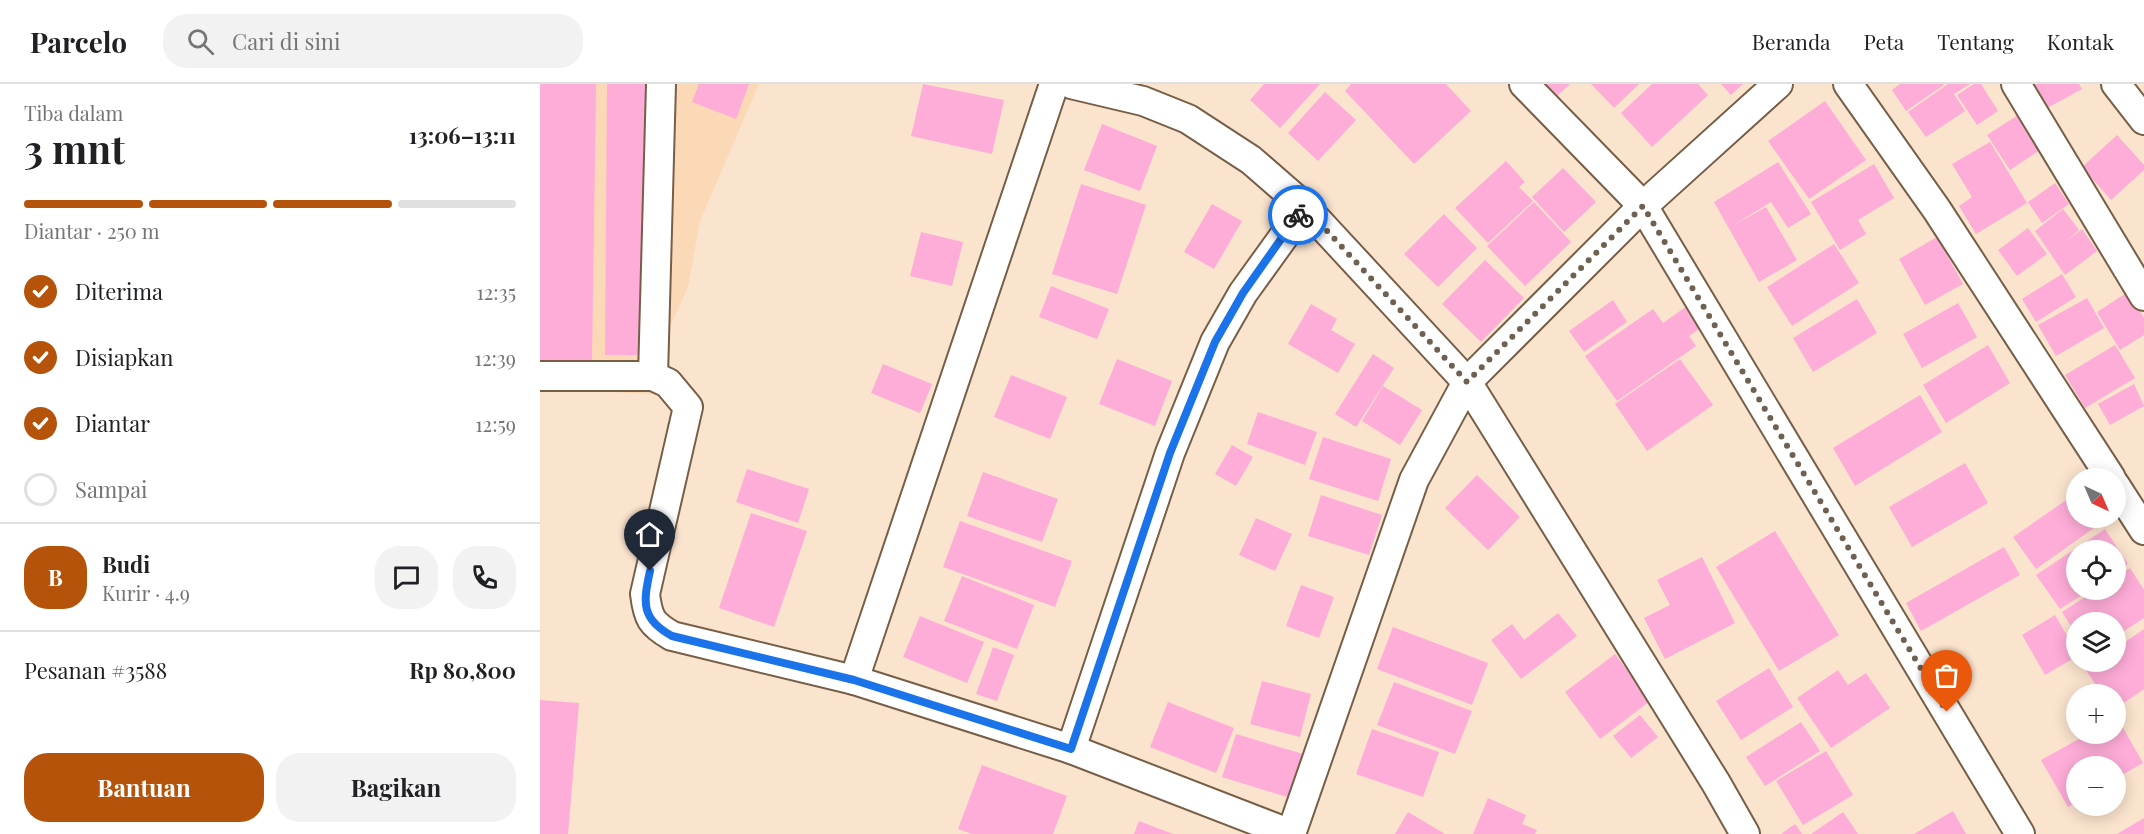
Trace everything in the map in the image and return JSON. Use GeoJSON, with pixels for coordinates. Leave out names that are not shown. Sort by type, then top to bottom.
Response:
{"type":"FeatureCollection","features":[{"type":"Feature","properties":{"kind":"street"},"geometry":{"type":"LineString","coordinates":[[653,376],[661,84]]}},
{"type":"Feature","properties":{"kind":"street"},"geometry":{"type":"LineString","coordinates":[[854,680],[1054,84]]}},
{"type":"Feature","properties":{"kind":"street"},"geometry":{"type":"LineString","coordinates":[[1071,84],[1143,101],[1188,119],[1251,160],[1305,207],[1467,382],[1716,783],[1744,834]]}},
{"type":"Feature","properties":{"kind":"street"},"geometry":{"type":"LineString","coordinates":[[1524,84],[1643,206],[2020,834]]}},
{"type":"Feature","properties":{"kind":"street"},"geometry":{"type":"LineString","coordinates":[[540,376],[653,376],[668,383],[688,407],[645,594],[647,611],[655,627],[672,636],[854,680],[1071,749],[1291,834],[1414,480],[1467,382],[1643,206],[1778,84]]}},
{"type":"Feature","properties":{"kind":"street"},"geometry":{"type":"LineString","coordinates":[[1848,84],[1937,210],[2105,468]]}},
{"type":"Feature","properties":{"kind":"street"},"geometry":{"type":"LineString","coordinates":[[2016,84],[2069,168],[2144,296]]}},
{"type":"Feature","properties":{"kind":"street"},"geometry":{"type":"LineString","coordinates":[[2116,84],[2144,120]]}},
{"type":"Feature","properties":{"kind":"street"},"geometry":{"type":"LineString","coordinates":[[1071,749],[1170,453],[1215,342],[1243,293],[1305,207]]}},
{"type":"Feature","properties":{"kind":"street"},"geometry":{"type":"LineString","coordinates":[[2126,502],[2144,530]]}},
{"type":"Feature","properties":{"kind":"shaded area"},"geometry":{"type":"Polygon","coordinates":[[[540,84],[759,84],[700,221],[688,287],[669,329],[664,395],[540,388],[540,84]]]}},
{"type":"Feature","properties":{"kind":"building"},"geometry":{"type":"Polygon","coordinates":[[[540,84],[596,84],[592,360],[540,360],[540,84]]]}},
{"type":"Feature","properties":{"kind":"building"},"geometry":{"type":"Polygon","coordinates":[[[607,84],[652,84],[649,355],[605,355],[607,84]]]}},
{"type":"Feature","properties":{"kind":"building"},"geometry":{"type":"Polygon","coordinates":[[[699,84],[749,84],[736,119],[692,102],[699,84]]]}},
{"type":"Feature","properties":{"kind":"building"},"geometry":{"type":"Polygon","coordinates":[[[923,84],[1004,100],[992,154],[911,136],[923,84]]]}},
{"type":"Feature","properties":{"kind":"building"},"geometry":{"type":"Polygon","coordinates":[[[1264,84],[1320,84],[1280,128],[1250,100],[1264,84]]]}},
{"type":"Feature","properties":{"kind":"building"},"geometry":{"type":"Polygon","coordinates":[[[1351,84],[1446,84],[1471,111],[1414,164],[1345,91],[1351,84]]]}},
{"type":"Feature","properties":{"kind":"building"},"geometry":{"type":"Polygon","coordinates":[[[1544,84],[1570,84],[1556,97],[1544,84]]]}},
{"type":"Feature","properties":{"kind":"building"},"geometry":{"type":"Polygon","coordinates":[[[1591,84],[1639,84],[1614,108],[1591,84]]]}},
{"type":"Feature","properties":{"kind":"building"},"geometry":{"type":"Polygon","coordinates":[[[1652,84],[1698,84],[1708,95],[1652,147],[1621,113],[1652,84]]]}},
{"type":"Feature","properties":{"kind":"building"},"geometry":{"type":"Polygon","coordinates":[[[1721,84],[1743,84],[1731,95],[1721,84]]]}},
{"type":"Feature","properties":{"kind":"building"},"geometry":{"type":"Polygon","coordinates":[[[1900,84],[1944,85],[1906,111],[1892,90],[1900,84]]]}},
{"type":"Feature","properties":{"kind":"building"},"geometry":{"type":"Polygon","coordinates":[[[1948,84],[1970,84],[1954,94],[1965,111],[1926,137],[1908,112],[1948,84]]]}},
{"type":"Feature","properties":{"kind":"building"},"geometry":{"type":"Polygon","coordinates":[[[1974,84],[1981,84],[1998,111],[1977,125],[1957,95],[1974,84]]]}},
{"type":"Feature","properties":{"kind":"building"},"geometry":{"type":"Polygon","coordinates":[[[2023,84],[2079,84],[2082,89],[2038,113],[2023,84]]]}},
{"type":"Feature","properties":{"kind":"building"},"geometry":{"type":"Polygon","coordinates":[[[1325,92],[1356,120],[1318,161],[1288,133],[1325,92]]]}},
{"type":"Feature","properties":{"kind":"building"},"geometry":{"type":"Polygon","coordinates":[[[1825,101],[1866,160],[1809,199],[1768,141],[1825,101]]]}},
{"type":"Feature","properties":{"kind":"building"},"geometry":{"type":"Polygon","coordinates":[[[2018,115],[2040,150],[2010,170],[1987,135],[2018,115]]]}},
{"type":"Feature","properties":{"kind":"building"},"geometry":{"type":"Polygon","coordinates":[[[1102,124],[1157,146],[1140,191],[1084,170],[1102,124]]]}},
{"type":"Feature","properties":{"kind":"building"},"geometry":{"type":"Polygon","coordinates":[[[2117,135],[2144,165],[2144,170],[2111,200],[2082,167],[2117,135]]]}},
{"type":"Feature","properties":{"kind":"building"},"geometry":{"type":"Polygon","coordinates":[[[1990,142],[2027,203],[1976,234],[1959,206],[1972,197],[1952,164],[1990,142]]]}},
{"type":"Feature","properties":{"kind":"building"},"geometry":{"type":"Polygon","coordinates":[[[1506,161],[1525,182],[1519,187],[1533,201],[1488,243],[1455,208],[1506,161]]]}},
{"type":"Feature","properties":{"kind":"building"},"geometry":{"type":"Polygon","coordinates":[[[1778,162],[1811,214],[1788,228],[1771,202],[1734,225],[1766,207],[1797,260],[1759,282],[1714,202],[1778,162]]]}},
{"type":"Feature","properties":{"kind":"building"},"geometry":{"type":"Polygon","coordinates":[[[1874,164],[1894,198],[1858,220],[1866,234],[1840,250],[1811,202],[1874,164]]]}},
{"type":"Feature","properties":{"kind":"building"},"geometry":{"type":"Polygon","coordinates":[[[1563,168],[1596,202],[1564,232],[1532,197],[1563,168]]]}},
{"type":"Feature","properties":{"kind":"building"},"geometry":{"type":"Polygon","coordinates":[[[2055,183],[2069,204],[2042,223],[2028,202],[2055,183]]]}},
{"type":"Feature","properties":{"kind":"building"},"geometry":{"type":"Polygon","coordinates":[[[1081,184],[1146,205],[1117,294],[1052,274],[1081,184]]]}},
{"type":"Feature","properties":{"kind":"building"},"geometry":{"type":"Polygon","coordinates":[[[1534,202],[1571,242],[1525,286],[1487,246],[1534,202]]]}},
{"type":"Feature","properties":{"kind":"building"},"geometry":{"type":"Polygon","coordinates":[[[1212,204],[1242,221],[1214,269],[1184,252],[1212,204]]]}},
{"type":"Feature","properties":{"kind":"building"},"geometry":{"type":"Polygon","coordinates":[[[2063,209],[2079,230],[2064,243],[2082,229],[2097,251],[2065,275],[2035,231],[2063,209]]]}},
{"type":"Feature","properties":{"kind":"building"},"geometry":{"type":"Polygon","coordinates":[[[1444,214],[1477,248],[1438,287],[1404,254],[1444,214]]]}},
{"type":"Feature","properties":{"kind":"building"},"geometry":{"type":"Polygon","coordinates":[[[2028,228],[2047,254],[2017,276],[1998,250],[2028,228]]]}},
{"type":"Feature","properties":{"kind":"building"},"geometry":{"type":"Polygon","coordinates":[[[921,232],[963,242],[952,286],[910,276],[921,232]]]}},
{"type":"Feature","properties":{"kind":"building"},"geometry":{"type":"Polygon","coordinates":[[[1937,237],[1963,284],[1925,305],[1899,259],[1937,237]]]}},
{"type":"Feature","properties":{"kind":"building"},"geometry":{"type":"Polygon","coordinates":[[[1834,244],[1859,283],[1792,326],[1767,287],[1834,244]]]}},
{"type":"Feature","properties":{"kind":"building"},"geometry":{"type":"Polygon","coordinates":[[[1485,260],[1524,298],[1481,342],[1442,304],[1485,260]]]}},
{"type":"Feature","properties":{"kind":"building"},"geometry":{"type":"Polygon","coordinates":[[[2062,274],[2076,297],[2036,322],[2022,299],[2062,274]]]}},
{"type":"Feature","properties":{"kind":"building"},"geometry":{"type":"Polygon","coordinates":[[[1051,286],[1109,309],[1097,339],[1039,317],[1051,286]]]}},
{"type":"Feature","properties":{"kind":"building"},"geometry":{"type":"Polygon","coordinates":[[[2128,292],[2144,318],[2144,335],[2120,350],[2097,312],[2128,292]]]}},
{"type":"Feature","properties":{"kind":"building"},"geometry":{"type":"Polygon","coordinates":[[[2087,298],[2104,328],[2056,356],[2038,325],[2087,298]]]}},
{"type":"Feature","properties":{"kind":"building"},"geometry":{"type":"Polygon","coordinates":[[[1857,299],[1877,333],[1813,372],[1793,338],[1857,299]]]}},
{"type":"Feature","properties":{"kind":"building"},"geometry":{"type":"Polygon","coordinates":[[[1613,300],[1627,322],[1584,352],[1569,331],[1613,300]]]}},
{"type":"Feature","properties":{"kind":"building"},"geometry":{"type":"Polygon","coordinates":[[[1958,303],[1977,337],[1922,368],[1903,334],[1958,303]]]}},
{"type":"Feature","properties":{"kind":"building"},"geometry":{"type":"Polygon","coordinates":[[[1311,304],[1337,319],[1331,330],[1355,344],[1338,373],[1288,344],[1311,304]]]}},
{"type":"Feature","properties":{"kind":"building"},"geometry":{"type":"Polygon","coordinates":[[[1687,306],[1702,327],[1689,336],[1696,346],[1617,401],[1585,356],[1653,309],[1663,323],[1687,306]]]}},
{"type":"Feature","properties":{"kind":"building"},"geometry":{"type":"Polygon","coordinates":[[[1988,345],[2010,383],[1946,423],[1923,385],[1988,345]]]}},
{"type":"Feature","properties":{"kind":"building"},"geometry":{"type":"Polygon","coordinates":[[[2115,345],[2135,378],[2085,408],[2065,375],[2115,345]]]}},
{"type":"Feature","properties":{"kind":"building"},"geometry":{"type":"Polygon","coordinates":[[[1373,354],[1394,368],[1356,427],[1335,414],[1373,354]]]}},
{"type":"Feature","properties":{"kind":"building"},"geometry":{"type":"Polygon","coordinates":[[[1117,359],[1172,381],[1155,426],[1099,404],[1117,359]]]}},
{"type":"Feature","properties":{"kind":"building"},"geometry":{"type":"Polygon","coordinates":[[[1680,359],[1713,405],[1647,451],[1615,404],[1680,359]]]}},
{"type":"Feature","properties":{"kind":"building"},"geometry":{"type":"Polygon","coordinates":[[[883,364],[932,384],[920,413],[871,393],[883,364]]]}},
{"type":"Feature","properties":{"kind":"building"},"geometry":{"type":"Polygon","coordinates":[[[1011,375],[1067,397],[1050,439],[994,417],[1011,375]]]}},
{"type":"Feature","properties":{"kind":"building"},"geometry":{"type":"Polygon","coordinates":[[[2134,384],[2144,406],[2110,425],[2098,404],[2134,384]]]}},
{"type":"Feature","properties":{"kind":"building"},"geometry":{"type":"Polygon","coordinates":[[[1383,386],[1422,410],[1400,445],[1362,421],[1383,386]]]}},
{"type":"Feature","properties":{"kind":"building"},"geometry":{"type":"Polygon","coordinates":[[[1920,395],[1942,432],[1855,486],[1833,448],[1920,395]]]}},
{"type":"Feature","properties":{"kind":"building"},"geometry":{"type":"Polygon","coordinates":[[[1258,412],[1317,432],[1305,465],[1247,444],[1258,412]]]}},
{"type":"Feature","properties":{"kind":"building"},"geometry":{"type":"Polygon","coordinates":[[[1323,437],[1391,459],[1378,501],[1309,479],[1323,437]]]}},
{"type":"Feature","properties":{"kind":"building"},"geometry":{"type":"Polygon","coordinates":[[[1232,445],[1253,457],[1236,486],[1215,474],[1232,445]]]}},
{"type":"Feature","properties":{"kind":"building"},"geometry":{"type":"Polygon","coordinates":[[[1965,463],[1988,503],[1912,547],[1889,507],[1965,463]]]}},
{"type":"Feature","properties":{"kind":"building"},"geometry":{"type":"Polygon","coordinates":[[[747,469],[809,489],[798,523],[736,502],[747,469]]]}},
{"type":"Feature","properties":{"kind":"building"},"geometry":{"type":"Polygon","coordinates":[[[983,472],[1058,499],[1042,542],[967,516],[983,472]]]}},
{"type":"Feature","properties":{"kind":"building"},"geometry":{"type":"Polygon","coordinates":[[[1477,475],[1520,517],[1488,550],[1445,508],[1477,475]]]}},
{"type":"Feature","properties":{"kind":"building"},"geometry":{"type":"Polygon","coordinates":[[[1321,495],[1382,515],[1369,555],[1308,536],[1321,495]]]}},
{"type":"Feature","properties":{"kind":"building"},"geometry":{"type":"Polygon","coordinates":[[[2066,500],[2066,528],[2094,528],[2077,540],[2066,540],[2066,548],[2036,569],[2013,537],[2066,500]]]}},
{"type":"Feature","properties":{"kind":"building"},"geometry":{"type":"Polygon","coordinates":[[[751,513],[807,531],[774,627],[719,608],[751,513]]]}},
{"type":"Feature","properties":{"kind":"building"},"geometry":{"type":"Polygon","coordinates":[[[1256,518],[1292,534],[1275,571],[1239,555],[1256,518]]]}},
{"type":"Feature","properties":{"kind":"building"},"geometry":{"type":"Polygon","coordinates":[[[960,521],[1072,561],[1055,607],[943,567],[960,521]]]}},
{"type":"Feature","properties":{"kind":"building"},"geometry":{"type":"Polygon","coordinates":[[[2105,529],[2112,540],[2088,540],[2105,529]]]}},
{"type":"Feature","properties":{"kind":"building"},"geometry":{"type":"Polygon","coordinates":[[[1775,531],[1839,635],[1779,671],[1716,567],[1775,531]]]}},
{"type":"Feature","properties":{"kind":"building"},"geometry":{"type":"Polygon","coordinates":[[[2004,547],[2020,575],[1921,631],[1906,603],[2004,547]]]}},
{"type":"Feature","properties":{"kind":"building"},"geometry":{"type":"Polygon","coordinates":[[[2066,555],[2066,600],[2074,600],[2060,609],[2036,575],[2066,555]]]}},
{"type":"Feature","properties":{"kind":"building"},"geometry":{"type":"Polygon","coordinates":[[[1702,557],[1735,623],[1665,659],[1644,618],[1670,605],[1657,580],[1702,557]]]}},
{"type":"Feature","properties":{"kind":"building"},"geometry":{"type":"Polygon","coordinates":[[[2130,568],[2144,590],[2144,618],[2126,630],[2126,612],[2066,612],[2066,618],[2062,612],[2081,600],[2126,600],[2126,570],[2130,568]]]}},
{"type":"Feature","properties":{"kind":"building"},"geometry":{"type":"Polygon","coordinates":[[[962,576],[1034,605],[1017,649],[944,621],[962,576]]]}},
{"type":"Feature","properties":{"kind":"building"},"geometry":{"type":"Polygon","coordinates":[[[1301,585],[1334,597],[1319,638],[1286,626],[1301,585]]]}},
{"type":"Feature","properties":{"kind":"building"},"geometry":{"type":"Polygon","coordinates":[[[1558,613],[1577,636],[1521,679],[1491,640],[1512,624],[1524,640],[1558,613]]]}},
{"type":"Feature","properties":{"kind":"building"},"geometry":{"type":"Polygon","coordinates":[[[2055,615],[2066,634],[2066,663],[2045,675],[2022,635],[2055,615]]]}},
{"type":"Feature","properties":{"kind":"building"},"geometry":{"type":"Polygon","coordinates":[[[920,616],[984,642],[967,683],[903,657],[920,616]]]}},
{"type":"Feature","properties":{"kind":"building"},"geometry":{"type":"Polygon","coordinates":[[[1393,627],[1488,663],[1472,705],[1377,669],[1393,627]]]}},
{"type":"Feature","properties":{"kind":"building"},"geometry":{"type":"Polygon","coordinates":[[[2144,629],[2144,689],[2126,701],[2126,684],[2095,684],[2087,672],[2126,672],[2126,641],[2144,629]]]}},
{"type":"Feature","properties":{"kind":"building"},"geometry":{"type":"Polygon","coordinates":[[[993,647],[1014,655],[997,701],[976,694],[993,647]]]}},
{"type":"Feature","properties":{"kind":"building"},"geometry":{"type":"Polygon","coordinates":[[[1615,654],[1650,701],[1600,739],[1565,692],[1615,654]]]}},
{"type":"Feature","properties":{"kind":"building"},"geometry":{"type":"Polygon","coordinates":[[[1769,668],[1793,707],[1741,740],[1716,701],[1769,668]]]}},
{"type":"Feature","properties":{"kind":"building"},"geometry":{"type":"Polygon","coordinates":[[[1838,670],[1848,685],[1866,673],[1890,708],[1831,748],[1797,698],[1838,670]]]}},
{"type":"Feature","properties":{"kind":"building"},"geometry":{"type":"Polygon","coordinates":[[[1262,681],[1311,694],[1300,737],[1250,724],[1262,681]]]}},
{"type":"Feature","properties":{"kind":"building"},"geometry":{"type":"Polygon","coordinates":[[[1394,682],[1472,711],[1455,754],[1377,725],[1394,682]]]}},
{"type":"Feature","properties":{"kind":"building"},"geometry":{"type":"Polygon","coordinates":[[[540,700],[579,703],[568,834],[540,834],[540,700]]]}},
{"type":"Feature","properties":{"kind":"building"},"geometry":{"type":"Polygon","coordinates":[[[1168,702],[1234,728],[1216,773],[1150,747],[1168,702]]]}},
{"type":"Feature","properties":{"kind":"building"},"geometry":{"type":"Polygon","coordinates":[[[1640,715],[1658,737],[1631,758],[1613,736],[1640,715]]]}},
{"type":"Feature","properties":{"kind":"building"},"geometry":{"type":"Polygon","coordinates":[[[1801,722],[1820,751],[1765,786],[1746,757],[1801,722]]]}},
{"type":"Feature","properties":{"kind":"building"},"geometry":{"type":"Polygon","coordinates":[[[1372,729],[1439,752],[1423,797],[1356,774],[1372,729]]]}},
{"type":"Feature","properties":{"kind":"building"},"geometry":{"type":"Polygon","coordinates":[[[2126,733],[2143,763],[2126,773],[2126,756],[2066,756],[2066,804],[2041,760],[2070,744],[2126,744],[2126,733]]]}},
{"type":"Feature","properties":{"kind":"building"},"geometry":{"type":"Polygon","coordinates":[[[1236,734],[1303,754],[1290,798],[1222,777],[1236,734]]]}},
{"type":"Feature","properties":{"kind":"building"},"geometry":{"type":"Polygon","coordinates":[[[1826,751],[1853,795],[1803,825],[1776,781],[1826,751]]]}},
{"type":"Feature","properties":{"kind":"building"},"geometry":{"type":"Polygon","coordinates":[[[982,765],[1067,796],[1053,834],[972,834],[958,829],[982,765]]]}},
{"type":"Feature","properties":{"kind":"building"},"geometry":{"type":"Polygon","coordinates":[[[1488,798],[1526,815],[1522,824],[1537,830],[1535,834],[1473,834],[1488,798]]]}},
{"type":"Feature","properties":{"kind":"building"},"geometry":{"type":"Polygon","coordinates":[[[1953,811],[1966,834],[1914,834],[1953,811]]]}},
{"type":"Feature","properties":{"kind":"building"},"geometry":{"type":"Polygon","coordinates":[[[1408,812],[1445,834],[1395,834],[1408,812]]]}},
{"type":"Feature","properties":{"kind":"building"},"geometry":{"type":"Polygon","coordinates":[[[1843,812],[1858,834],[1811,834],[1843,812]]]}},
{"type":"Feature","properties":{"kind":"building"},"geometry":{"type":"Polygon","coordinates":[[[2144,818],[2144,834],[2117,834],[2144,818]]]}},
{"type":"Feature","properties":{"kind":"building"},"geometry":{"type":"Polygon","coordinates":[[[1139,821],[1173,834],[1134,834],[1139,821]]]}},
{"type":"Feature","properties":{"kind":"building"},"geometry":{"type":"Polygon","coordinates":[[[1795,824],[1802,834],[1781,834],[1795,824]]]}},
{"type":"Feature","properties":{"kind":"way so far"},"geometry":{"type":"LineString","coordinates":[[1298,215],[1305,207],[1467,382],[1643,206],[1947,712]]}},
{"type":"Feature","properties":{"kind":"route"},"geometry":{"type":"LineString","coordinates":[[650,571],[645,594],[647,611],[655,627],[672,636],[854,680],[1071,749],[1170,453],[1215,342],[1243,293],[1298,215]]}}]}
